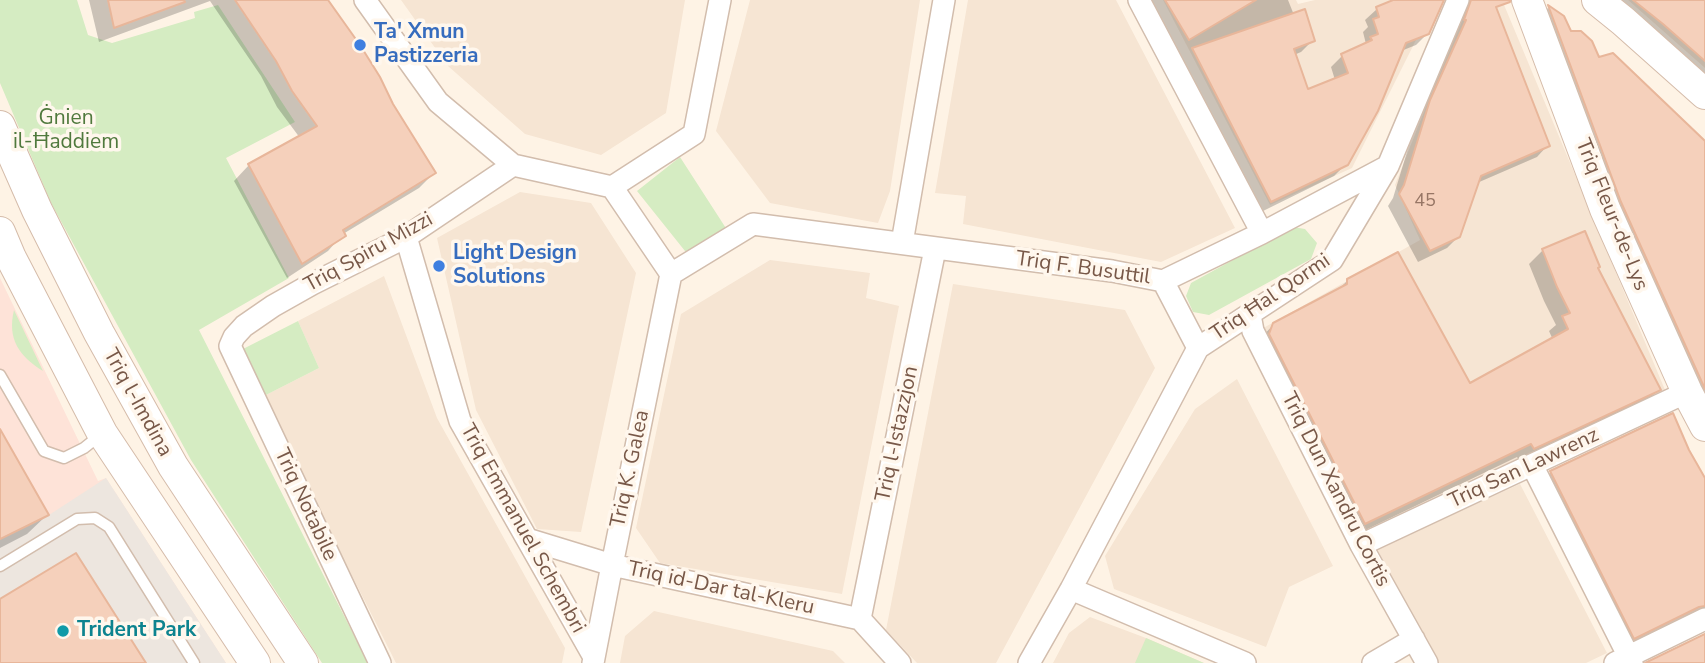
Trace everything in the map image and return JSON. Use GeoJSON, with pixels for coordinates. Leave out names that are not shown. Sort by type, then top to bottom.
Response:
{"type":"FeatureCollection","features":[{"type":"Feature","properties":{"kind":"main road","name":"Triq Fleur-de-Lys"},"geometry":{"type":"LineString","coordinates":[[1527,0],[1605,209],[1687,392],[1705,426]]}},
{"type":"Feature","properties":{"kind":"main road"},"geometry":{"type":"LineString","coordinates":[[1597,0],[1705,94]]}},
{"type":"Feature","properties":{"kind":"main road","name":"Triq l-Imdina"},"geometry":{"type":"LineString","coordinates":[[0,126],[37,210],[99,333],[173,466],[303,663]]}},
{"type":"Feature","properties":{"kind":"main road","name":"Triq l-Imdina"},"geometry":{"type":"LineString","coordinates":[[4,248],[102,433],[255,663]]}},
{"type":"Feature","properties":{"kind":"street"},"geometry":{"type":"LineString","coordinates":[[365,0],[438,103],[513,165],[612,187],[671,274]]}},
{"type":"Feature","properties":{"kind":"street"},"geometry":{"type":"LineString","coordinates":[[612,187],[694,134],[720,0]]}},
{"type":"Feature","properties":{"kind":"street"},"geometry":{"type":"LineString","coordinates":[[902,243],[944,0]]}},
{"type":"Feature","properties":{"kind":"street"},"geometry":{"type":"LineString","coordinates":[[1139,0],[1262,233]]}},
{"type":"Feature","properties":{"kind":"street","name":"Triq Ħal Qormi"},"geometry":{"type":"LineString","coordinates":[[1029,663],[1198,348],[1332,260],[1388,166],[1458,0]]}},
{"type":"Feature","properties":{"kind":"street","name":"Triq Spiru Mizzi"},"geometry":{"type":"LineString","coordinates":[[230,346],[244,326],[273,306],[406,237],[513,165]]}},
{"type":"Feature","properties":{"kind":"street","name":"Triq F. Busuttil"},"geometry":{"type":"LineString","coordinates":[[671,274],[753,224],[1112,271],[1163,281],[1262,233],[1388,166]]}},
{"type":"Feature","properties":{"kind":"street","name":"Triq Emmanuel Schembri"},"geometry":{"type":"LineString","coordinates":[[406,237],[460,421],[594,660]]}},
{"type":"Feature","properties":{"kind":"street","name":"Triq l-Istazzjon"},"geometry":{"type":"LineString","coordinates":[[860,619],[935,248]]}},
{"type":"Feature","properties":{"kind":"street","name":"Triq K. Galea"},"geometry":{"type":"LineString","coordinates":[[594,660],[671,274]]}},
{"type":"Feature","properties":{"kind":"street"},"geometry":{"type":"LineString","coordinates":[[1163,281],[1198,348]]}},
{"type":"Feature","properties":{"kind":"street","name":"Triq Dun Xandru Cortis"},"geometry":{"type":"LineString","coordinates":[[1250,315],[1253,331],[1361,545],[1427,663]]}},
{"type":"Feature","properties":{"kind":"street","name":"Triq Notabile"},"geometry":{"type":"LineString","coordinates":[[230,346],[380,663]]}},
{"type":"Feature","properties":{"kind":"street","name":"Triq San Lawrenz"},"geometry":{"type":"LineString","coordinates":[[1361,545],[1687,392]]}},
{"type":"Feature","properties":{"kind":"street"},"geometry":{"type":"LineString","coordinates":[[1532,465],[1625,661],[1705,619]]}},
{"type":"Feature","properties":{"kind":"street","name":"Triq id-Dar tal-Kleru"},"geometry":{"type":"LineString","coordinates":[[527,539],[612,565],[860,619]]}},
{"type":"Feature","properties":{"kind":"street"},"geometry":{"type":"LineString","coordinates":[[1071,589],[1245,663]]}},
{"type":"Feature","properties":{"kind":"street"},"geometry":{"type":"LineString","coordinates":[[860,619],[900,663]]}},
{"type":"Feature","properties":{"kind":"street"},"geometry":{"type":"LineString","coordinates":[[1373,663],[1414,639]]}},
{"type":"Feature","properties":{"kind":"lane"},"geometry":{"type":"LineString","coordinates":[[0,375],[44,451],[64,458],[84,448],[102,433]]}},
{"type":"Feature","properties":{"kind":"lane"},"geometry":{"type":"LineString","coordinates":[[0,566],[76,519],[95,518],[109,527],[194,663]]}},
{"type":"Feature","properties":{"kind":"shaded area"},"geometry":{"type":"Polygon","coordinates":[[[401,0],[685,0],[666,113],[601,155],[525,134],[448,66],[401,0]]]}},
{"type":"Feature","properties":{"kind":"shaded area"},"geometry":{"type":"Polygon","coordinates":[[[750,0],[920,0],[890,191],[878,223],[770,203],[716,131],[750,0]]]}},
{"type":"Feature","properties":{"kind":"shaded area"},"geometry":{"type":"Polygon","coordinates":[[[968,0],[1116,0],[1235,228],[1161,262],[963,224],[966,196],[935,193],[968,0]]]}},
{"type":"Feature","properties":{"kind":"shaded area"},"geometry":{"type":"Polygon","coordinates":[[[1163,0],[1296,0],[1298,4],[1315,0],[1436,0],[1352,168],[1270,205],[1163,0]]]}},
{"type":"Feature","properties":{"kind":"shaded area"},"geometry":{"type":"Polygon","coordinates":[[[1468,0],[1502,0],[1665,390],[1366,532],[1258,331],[1420,240],[1395,185],[1468,0]]]}},
{"type":"Feature","properties":{"kind":"shaded area"},"geometry":{"type":"Polygon","coordinates":[[[1628,0],[1705,0],[1705,68],[1628,0]]]}},
{"type":"Feature","properties":{"kind":"shaded area"},"geometry":{"type":"Polygon","coordinates":[[[520,192],[591,203],[636,273],[581,532],[537,529],[476,410],[437,238],[520,192]]]}},
{"type":"Feature","properties":{"kind":"shaded area"},"geometry":{"type":"Polygon","coordinates":[[[770,260],[870,273],[866,298],[899,306],[842,594],[660,563],[636,528],[681,314],[770,260]]]}},
{"type":"Feature","properties":{"kind":"shaded area"},"geometry":{"type":"Polygon","coordinates":[[[384,276],[437,418],[565,648],[562,663],[396,663],[262,397],[319,368],[298,321],[384,276]]]}},
{"type":"Feature","properties":{"kind":"shaded area"},"geometry":{"type":"Polygon","coordinates":[[[0,278],[98,481],[106,478],[226,663],[0,663],[0,278]]]}},
{"type":"Feature","properties":{"kind":"shaded area"},"geometry":{"type":"Polygon","coordinates":[[[953,284],[1125,310],[1155,368],[996,663],[917,663],[886,630],[953,284]]]}},
{"type":"Feature","properties":{"kind":"shaded area"},"geometry":{"type":"Polygon","coordinates":[[[1237,379],[1333,566],[1289,587],[1266,647],[1114,589],[1105,556],[1195,409],[1237,379]]]}},
{"type":"Feature","properties":{"kind":"shaded area"},"geometry":{"type":"Polygon","coordinates":[[[106,478],[226,663],[0,663],[0,539],[49,515],[106,478]]]}},
{"type":"Feature","properties":{"kind":"shaded area"},"geometry":{"type":"Polygon","coordinates":[[[1520,484],[1607,653],[1586,663],[1438,663],[1373,550],[1520,484]]]}},
{"type":"Feature","properties":{"kind":"shaded area"},"geometry":{"type":"Polygon","coordinates":[[[654,611],[833,651],[845,663],[620,663],[625,636],[654,611]]]}},
{"type":"Feature","properties":{"kind":"shaded area"},"geometry":{"type":"Polygon","coordinates":[[[1090,617],[1204,663],[1053,663],[1069,633],[1090,617]]]}},
{"type":"Feature","properties":{"kind":"green space","name":"Ġnien il-Ħaddiem"},"geometry":{"type":"Polygon","coordinates":[[[0,0],[77,0],[88,35],[112,43],[195,18],[194,12],[218,5],[295,122],[226,158],[289,278],[199,330],[368,663],[322,663],[191,460],[51,203],[0,83],[0,0]]]}},
{"type":"Feature","properties":{"kind":"green space"},"geometry":{"type":"Polygon","coordinates":[[[680,157],[731,236],[689,256],[637,191],[680,157]]]}},
{"type":"Feature","properties":{"kind":"green space"},"geometry":{"type":"Polygon","coordinates":[[[1293,227],[1305,229],[1317,243],[1311,259],[1209,315],[1193,312],[1186,296],[1191,283],[1293,227]]]}},
{"type":"Feature","properties":{"kind":"green space"},"geometry":{"type":"Polygon","coordinates":[[[14,310],[43,371],[27,359],[17,346],[12,330],[14,310]]]}},
{"type":"Feature","properties":{"kind":"green space"},"geometry":{"type":"Polygon","coordinates":[[[298,321],[319,368],[262,397],[243,349],[298,321]]]}},
{"type":"Feature","properties":{"kind":"green space"},"geometry":{"type":"Polygon","coordinates":[[[1146,638],[1204,663],[1135,663],[1146,638]]]}},
{"type":"Feature","properties":{"kind":"building"},"geometry":{"type":"Polygon","coordinates":[[[108,0],[184,0],[185,2],[114,28],[108,0]]]}},
{"type":"Feature","properties":{"kind":"building"},"geometry":{"type":"Polygon","coordinates":[[[235,0],[328,0],[380,77],[393,104],[436,173],[343,230],[346,236],[302,264],[248,164],[317,126],[235,0]]]}},
{"type":"Feature","properties":{"kind":"building"},"geometry":{"type":"Polygon","coordinates":[[[1165,0],[1256,0],[1189,40],[1165,0]]]}},
{"type":"Feature","properties":{"kind":"building"},"geometry":{"type":"Polygon","coordinates":[[[1393,0],[1444,0],[1429,34],[1406,43],[1378,111],[1348,165],[1271,202],[1192,48],[1305,9],[1315,41],[1294,49],[1308,89],[1348,73],[1341,54],[1372,40],[1370,37],[1378,34],[1373,19],[1379,17],[1376,7],[1393,0]]]}},
{"type":"Feature","properties":{"kind":"building"},"geometry":{"type":"Polygon","coordinates":[[[1471,0],[1510,0],[1496,7],[1550,146],[1481,176],[1460,237],[1430,251],[1399,194],[1430,100],[1466,20],[1471,0]]]}},
{"type":"Feature","properties":{"kind":"building"},"geometry":{"type":"Polygon","coordinates":[[[1633,0],[1705,0],[1705,61],[1663,24],[1633,0]]]}},
{"type":"Feature","properties":{"kind":"building"},"geometry":{"type":"Polygon","coordinates":[[[1548,5],[1564,16],[1571,31],[1581,31],[1592,41],[1599,57],[1613,53],[1705,141],[1705,389],[1621,202],[1548,5]]]}},
{"type":"Feature","properties":{"kind":"building"},"geometry":{"type":"Polygon","coordinates":[[[1585,231],[1600,267],[1598,268],[1661,390],[1534,449],[1531,444],[1365,524],[1269,334],[1273,323],[1347,284],[1347,279],[1398,252],[1470,383],[1568,329],[1562,316],[1570,313],[1542,249],[1585,231]]]}},
{"type":"Feature","properties":{"kind":"building"},"geometry":{"type":"Polygon","coordinates":[[[1673,413],[1705,478],[1705,606],[1634,639],[1550,471],[1673,413]]]}},
{"type":"Feature","properties":{"kind":"building"},"geometry":{"type":"Polygon","coordinates":[[[0,429],[49,515],[0,539],[0,429]]]}},
{"type":"Feature","properties":{"kind":"building","name":"Trident Park"},"geometry":{"type":"Polygon","coordinates":[[[76,553],[146,663],[0,663],[0,599],[76,553]]]}},
{"type":"Feature","properties":{"kind":"building"},"geometry":{"type":"Polygon","coordinates":[[[1705,634],[1705,663],[1645,663],[1705,634]]]}},
{"type":"Feature","properties":{"kind":"place","name":"Ta' Xmun Pastizzeria"},"geometry":{"type":"Point","coordinates":[360,45]}},
{"type":"Feature","properties":{"kind":"place","name":"Light Design Solutions"},"geometry":{"type":"Point","coordinates":[439,266]}},
{"type":"Feature","properties":{"kind":"place","name":"Trident Park"},"geometry":{"type":"Point","coordinates":[63,631]}}]}
